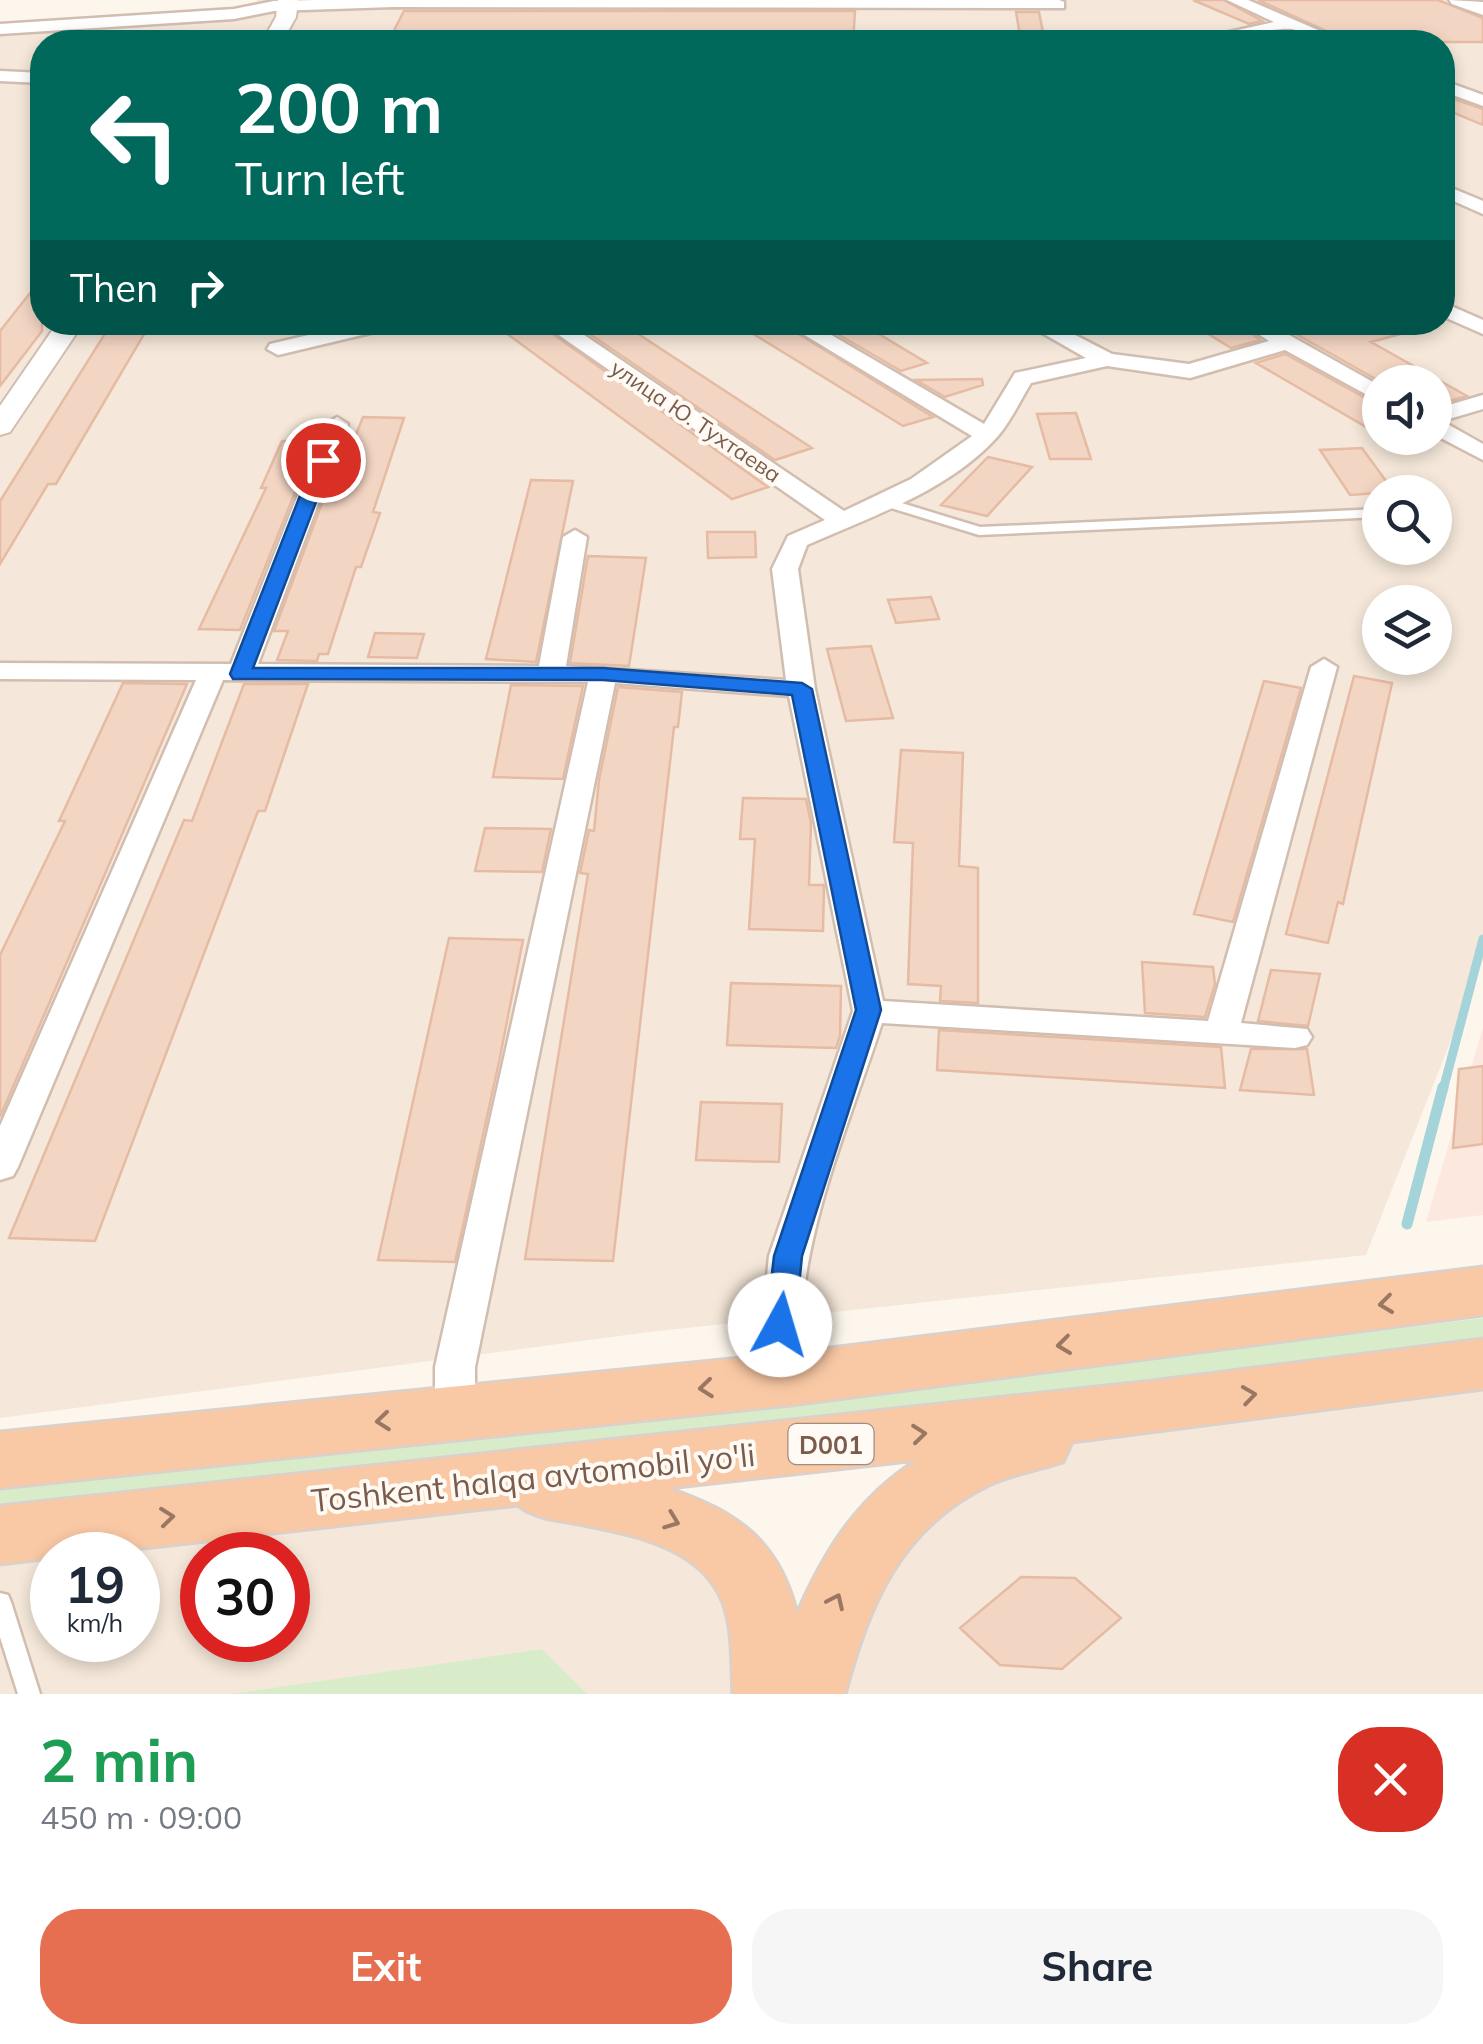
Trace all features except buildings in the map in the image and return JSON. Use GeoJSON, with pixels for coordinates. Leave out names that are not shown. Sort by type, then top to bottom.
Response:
{"type":"FeatureCollection","features":[{"type":"Feature","properties":{"kind":"highway"},"geometry":{"type":"LineString","coordinates":[[0,1460],[791,1379],[1483,1292]]}},
{"type":"Feature","properties":{"kind":"highway","name":"Toshkent halqa avtomobil yo'li"},"geometry":{"type":"LineString","coordinates":[[0,1535],[1152,1408],[1483,1364]]}},
{"type":"Feature","properties":{"kind":"highway"},"geometry":{"type":"LineString","coordinates":[[808,1694],[829,1618],[852,1568],[919,1495],[960,1467],[1152,1408]]}},
{"type":"Feature","properties":{"kind":"highway"},"geometry":{"type":"LineString","coordinates":[[510,1480],[668,1518],[709,1538],[738,1560],[761,1612],[770,1694]]}},
{"type":"Feature","properties":{"kind":"street"},"geometry":{"type":"LineString","coordinates":[[0,18],[66,15],[74,0]]}},
{"type":"Feature","properties":{"kind":"street"},"geometry":{"type":"LineString","coordinates":[[0,29],[234,14],[288,3],[576,0],[1059,5]]}},
{"type":"Feature","properties":{"kind":"street"},"geometry":{"type":"LineString","coordinates":[[1235,0],[1307,30]]}},
{"type":"Feature","properties":{"kind":"street"},"geometry":{"type":"LineString","coordinates":[[1460,0],[1483,8]]}},
{"type":"Feature","properties":{"kind":"street"},"geometry":{"type":"LineString","coordinates":[[277,30],[288,3]]}},
{"type":"Feature","properties":{"kind":"street"},"geometry":{"type":"LineString","coordinates":[[1257,30],[1289,23]]}},
{"type":"Feature","properties":{"kind":"street"},"geometry":{"type":"LineString","coordinates":[[0,76],[30,77]]}},
{"type":"Feature","properties":{"kind":"street"},"geometry":{"type":"LineString","coordinates":[[1455,89],[1483,101]]}},
{"type":"Feature","properties":{"kind":"street"},"geometry":{"type":"LineString","coordinates":[[1455,190],[1483,185]]}},
{"type":"Feature","properties":{"kind":"street"},"geometry":{"type":"LineString","coordinates":[[1455,195],[1483,208]]}},
{"type":"Feature","properties":{"kind":"street"},"geometry":{"type":"LineString","coordinates":[[1455,314],[1483,328]]}},
{"type":"Feature","properties":{"kind":"street"},"geometry":{"type":"LineString","coordinates":[[0,426],[62,335]]}},
{"type":"Feature","properties":{"kind":"street"},"geometry":{"type":"LineString","coordinates":[[278,349],[338,335]]}},
{"type":"Feature","properties":{"kind":"street","name":"улица Ю. Тухтаева"},"geometry":{"type":"LineString","coordinates":[[569,335],[841,520]]}},
{"type":"Feature","properties":{"kind":"street"},"geometry":{"type":"LineString","coordinates":[[816,335],[987,435]]}},
{"type":"Feature","properties":{"kind":"street"},"geometry":{"type":"LineString","coordinates":[[1059,335],[1107,360]]}},
{"type":"Feature","properties":{"kind":"street"},"geometry":{"type":"LineString","coordinates":[[1274,335],[1362,385]]}},
{"type":"Feature","properties":{"kind":"street"},"geometry":{"type":"LineString","coordinates":[[791,1379],[780,1325],[788,1256],[868,1010],[802,689],[785,569],[797,541],[882,501],[913,491],[987,435],[1023,378],[1107,360],[1190,371],[1288,343]]}},
{"type":"Feature","properties":{"kind":"street"},"geometry":{"type":"LineString","coordinates":[[1452,411],[1483,402]]}},
{"type":"Feature","properties":{"kind":"street"},"geometry":{"type":"LineString","coordinates":[[0,1167],[336,424]]}},
{"type":"Feature","properties":{"kind":"street"},"geometry":{"type":"LineString","coordinates":[[1452,436],[1483,453]]}},
{"type":"Feature","properties":{"kind":"street"},"geometry":{"type":"LineString","coordinates":[[552,676],[576,537]]}},
{"type":"Feature","properties":{"kind":"street"},"geometry":{"type":"LineString","coordinates":[[1222,1030],[1324,667]]}},
{"type":"Feature","properties":{"kind":"street"},"geometry":{"type":"LineString","coordinates":[[0,671],[603,674],[802,689]]}},
{"type":"Feature","properties":{"kind":"street"},"geometry":{"type":"LineString","coordinates":[[454,1414],[455,1367],[603,674]]}},
{"type":"Feature","properties":{"kind":"street"},"geometry":{"type":"LineString","coordinates":[[868,1010],[1296,1037]]}},
{"type":"Feature","properties":{"kind":"lane"},"geometry":{"type":"LineString","coordinates":[[882,501],[979,531],[1362,515]]}},
{"type":"Feature","properties":{"kind":"lane"},"geometry":{"type":"LineString","coordinates":[[0,1602],[29,1694]]}},
{"type":"Feature","properties":{"kind":"shaded area"},"geometry":{"type":"Polygon","coordinates":[[[257,0],[1483,0],[1483,959],[1366,1255],[649,1332],[0,1418],[0,30],[252,10],[257,0]]]}},
{"type":"Feature","properties":{"kind":"shaded area"},"geometry":{"type":"Polygon","coordinates":[[[1483,1027],[1483,1215],[1426,1222],[1483,1027]]]}},
{"type":"Feature","properties":{"kind":"shaded area"},"geometry":{"type":"Polygon","coordinates":[[[1483,1364],[1483,1694],[809,1694],[919,1495],[1152,1407],[1483,1364]]]}},
{"type":"Feature","properties":{"kind":"shaded area"},"geometry":{"type":"Polygon","coordinates":[[[510,1481],[709,1538],[770,1694],[0,1694],[0,1535],[510,1481]]]}},
{"type":"Feature","properties":{"kind":"green space"},"geometry":{"type":"Polygon","coordinates":[[[1483,1318],[1483,1341],[1242,1372],[0,1507],[0,1486],[932,1386],[1483,1318]]]}},
{"type":"Feature","properties":{"kind":"green space"},"geometry":{"type":"Polygon","coordinates":[[[542,1649],[587,1694],[231,1694],[542,1649]]]}},
{"type":"Feature","properties":{"kind":"waterway"},"geometry":{"type":"LineString","coordinates":[[1443,1090],[1483,939]]}},
{"type":"Feature","properties":{"kind":"waterway"},"geometry":{"type":"LineString","coordinates":[[1407,1224],[1443,1087]]}},
{"type":"Feature","properties":{"kind":"route"},"geometry":{"type":"LineString","coordinates":[[323,460],[240,674],[603,674],[802,689],[868,1010],[788,1256],[780,1325]]}}]}
